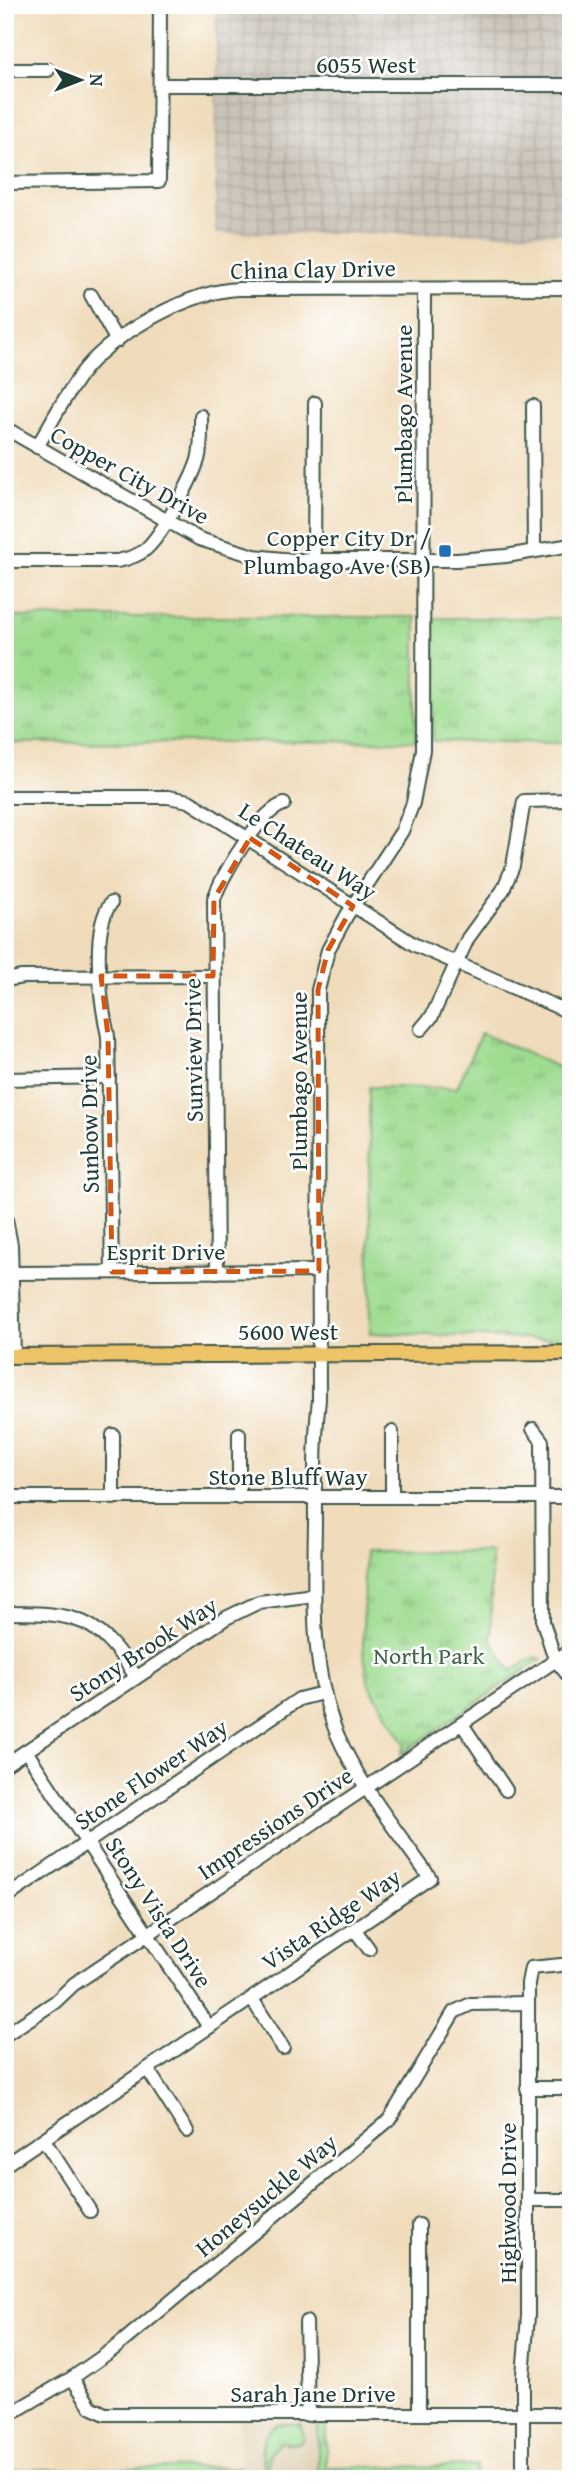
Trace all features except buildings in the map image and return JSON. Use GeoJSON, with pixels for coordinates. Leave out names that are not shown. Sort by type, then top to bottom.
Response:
{"type":"FeatureCollection","features":[{"type":"Feature","properties":{"kind":"main road","name":"5600 West"},"geometry":{"type":"LineString","coordinates":[[9,1356],[571,1353]]}},
{"type":"Feature","properties":{"kind":"street"},"geometry":{"type":"LineString","coordinates":[[5,183],[159,181],[160,5]]}},
{"type":"Feature","properties":{"kind":"street"},"geometry":{"type":"LineString","coordinates":[[5,71],[48,70]]}},
{"type":"Feature","properties":{"kind":"street","name":"6055 West"},"geometry":{"type":"LineString","coordinates":[[161,85],[571,85]]}},
{"type":"Feature","properties":{"kind":"street","name":"Plumbago Avenue"},"geometry":{"type":"LineString","coordinates":[[318,1353],[318,990],[328,950],[402,831],[414,803],[423,750],[424,289]]}},
{"type":"Feature","properties":{"kind":"street","name":"China Clay Drive"},"geometry":{"type":"LineString","coordinates":[[37,447],[78,379],[91,363],[117,341],[185,302],[219,291],[571,289]]}},
{"type":"Feature","properties":{"kind":"street"},"geometry":{"type":"LineString","coordinates":[[91,295],[117,341]]}},
{"type":"Feature","properties":{"kind":"street"},"geometry":{"type":"LineString","coordinates":[[314,560],[315,403]]}},
{"type":"Feature","properties":{"kind":"street"},"geometry":{"type":"LineString","coordinates":[[533,405],[534,551]]}},
{"type":"Feature","properties":{"kind":"street"},"geometry":{"type":"LineString","coordinates":[[5,561],[125,559],[149,546],[198,458],[201,416]]}},
{"type":"Feature","properties":{"kind":"street","name":"Copper City Drive"},"geometry":{"type":"LineString","coordinates":[[5,428],[165,521],[199,539],[229,550],[270,558],[424,560],[493,558],[571,545]]}},
{"type":"Feature","properties":{"kind":"street","name":"Le Chateau Way"},"geometry":{"type":"LineString","coordinates":[[5,797],[179,798],[198,805],[415,945],[571,1013]]}},
{"type":"Feature","properties":{"kind":"street"},"geometry":{"type":"LineString","coordinates":[[421,1029],[432,1016],[468,938],[503,890],[513,866],[524,801],[571,800]]}},
{"type":"Feature","properties":{"kind":"street","name":"Sunview Drive"},"geometry":{"type":"LineString","coordinates":[[217,1272],[214,899],[218,887],[269,811],[284,804]]}},
{"type":"Feature","properties":{"kind":"street","name":"Sunbow Drive"},"geometry":{"type":"LineString","coordinates":[[111,903],[101,923],[101,976],[109,1077],[112,1272]]}},
{"type":"Feature","properties":{"kind":"street"},"geometry":{"type":"LineString","coordinates":[[5,980],[101,976],[213,976]]}},
{"type":"Feature","properties":{"kind":"street"},"geometry":{"type":"LineString","coordinates":[[5,1079],[109,1077]]}},
{"type":"Feature","properties":{"kind":"street"},"geometry":{"type":"LineString","coordinates":[[5,1214],[13,1273],[9,1356]]}},
{"type":"Feature","properties":{"kind":"street","name":"Esprit Drive"},"geometry":{"type":"LineString","coordinates":[[13,1273],[319,1271]]}},
{"type":"Feature","properties":{"kind":"street","name":"Vista Ridge Way"},"geometry":{"type":"LineString","coordinates":[[5,2165],[429,1878],[367,1786],[338,1735],[323,1693],[316,1655],[314,1595],[318,1353]]}},
{"type":"Feature","properties":{"kind":"street"},"geometry":{"type":"LineString","coordinates":[[533,1429],[542,1441],[543,1622],[555,1660],[571,1679]]}},
{"type":"Feature","properties":{"kind":"street"},"geometry":{"type":"LineString","coordinates":[[392,1432],[392,1497]]}},
{"type":"Feature","properties":{"kind":"street"},"geometry":{"type":"LineString","coordinates":[[239,1434],[239,1498]]}},
{"type":"Feature","properties":{"kind":"street"},"geometry":{"type":"LineString","coordinates":[[113,1435],[113,1498]]}},
{"type":"Feature","properties":{"kind":"street","name":"Stone Bluff Way"},"geometry":{"type":"LineString","coordinates":[[5,1497],[571,1497]]}},
{"type":"Feature","properties":{"kind":"street","name":"Stony Brook Way"},"geometry":{"type":"LineString","coordinates":[[5,1765],[226,1618],[259,1602],[314,1595]]}},
{"type":"Feature","properties":{"kind":"street"},"geometry":{"type":"LineString","coordinates":[[5,1613],[42,1613],[88,1622],[115,1644],[136,1677]]}},
{"type":"Feature","properties":{"kind":"street","name":"Impressions Drive"},"geometry":{"type":"LineString","coordinates":[[5,2035],[149,1934],[571,1650]]}},
{"type":"Feature","properties":{"kind":"street","name":"Stone Flower Way"},"geometry":{"type":"LineString","coordinates":[[5,1898],[299,1699],[323,1693]]}},
{"type":"Feature","properties":{"kind":"street"},"geometry":{"type":"LineString","coordinates":[[462,1724],[506,1790]]}},
{"type":"Feature","properties":{"kind":"street","name":"Stony Vista Drive"},"geometry":{"type":"LineString","coordinates":[[26,1751],[209,2028]]}},
{"type":"Feature","properties":{"kind":"street"},"geometry":{"type":"LineString","coordinates":[[355,1930],[369,1949]]}},
{"type":"Feature","properties":{"kind":"street","name":"Highwood Drive"},"geometry":{"type":"LineString","coordinates":[[523,2479],[528,2316],[527,2003],[531,1968],[571,1964]]}},
{"type":"Feature","properties":{"kind":"street"},"geometry":{"type":"LineString","coordinates":[[252,1999],[282,2048]]}},
{"type":"Feature","properties":{"kind":"street","name":"Honeysuckle Way"},"geometry":{"type":"LineString","coordinates":[[5,2417],[72,2378],[146,2323],[389,2120],[454,2012],[471,2004],[527,2003]]}},
{"type":"Feature","properties":{"kind":"street"},"geometry":{"type":"LineString","coordinates":[[148,2070],[187,2131]]}},
{"type":"Feature","properties":{"kind":"street"},"geometry":{"type":"LineString","coordinates":[[527,2088],[571,2088]]}},
{"type":"Feature","properties":{"kind":"street"},"geometry":{"type":"LineString","coordinates":[[44,2140],[90,2211]]}},
{"type":"Feature","properties":{"kind":"street"},"geometry":{"type":"LineString","coordinates":[[528,2200],[571,2200]]}},
{"type":"Feature","properties":{"kind":"street"},"geometry":{"type":"LineString","coordinates":[[419,2225],[419,2414]]}},
{"type":"Feature","properties":{"kind":"street"},"geometry":{"type":"LineString","coordinates":[[306,2322],[308,2414]]}},
{"type":"Feature","properties":{"kind":"street","name":"Sarah Jane Drive"},"geometry":{"type":"LineString","coordinates":[[72,2378],[91,2407],[105,2414],[571,2414]]}},
{"type":"Feature","properties":{"kind":"highlighted area"},"geometry":{"type":"Polygon","coordinates":[[[250,838],[353,906],[328,950],[318,990],[319,1271],[112,1272],[108,1036],[101,976],[213,976],[214,899],[250,838]]]}},
{"type":"Feature","properties":{"kind":"shaded area"},"geometry":{"type":"Polygon","coordinates":[[[216,5],[571,5],[571,234],[215,234],[216,5]]]}},
{"type":"Feature","properties":{"kind":"shaded area"},"geometry":{"type":"Polygon","coordinates":[[[239,2420],[326,2420],[326,2467],[476,2466],[475,2479],[199,2479],[199,2468],[239,2467],[239,2420]]]}},
{"type":"Feature","properties":{"kind":"green space"},"geometry":{"type":"Polygon","coordinates":[[[5,617],[416,617],[416,741],[5,743],[5,617]]]}},
{"type":"Feature","properties":{"kind":"green space"},"geometry":{"type":"Polygon","coordinates":[[[432,618],[571,618],[571,743],[433,741],[432,618]]]}},
{"type":"Feature","properties":{"kind":"green space"},"geometry":{"type":"Polygon","coordinates":[[[481,1033],[571,1073],[571,1340],[370,1333],[369,1087],[457,1088],[481,1033]]]}},
{"type":"Feature","properties":{"kind":"green space","name":"North Park"},"geometry":{"type":"Polygon","coordinates":[[[491,1551],[491,1640],[511,1671],[535,1657],[541,1659],[401,1754],[405,1744],[369,1685],[363,1650],[364,1552],[491,1551]]]}},
{"type":"Feature","properties":{"kind":"green space"},"geometry":{"type":"Polygon","coordinates":[[[276,2424],[301,2424],[303,2439],[298,2443],[279,2443],[269,2454],[269,2466],[265,2466],[262,2454],[264,2438],[276,2424]]]}},
{"type":"Feature","properties":{"kind":"green space"},"geometry":{"type":"Polygon","coordinates":[[[326,2424],[326,2467],[476,2466],[475,2479],[318,2479],[318,2428],[326,2424]]]}},
{"type":"Feature","properties":{"kind":"green space"},"geometry":{"type":"Polygon","coordinates":[[[239,2467],[223,2479],[5,2479],[5,2470],[239,2467]]]}},
{"type":"Feature","properties":{"kind":"place","name":"Copper City Dr / Plumbago Ave (SB)"},"geometry":{"type":"Point","coordinates":[445,551]}}]}
